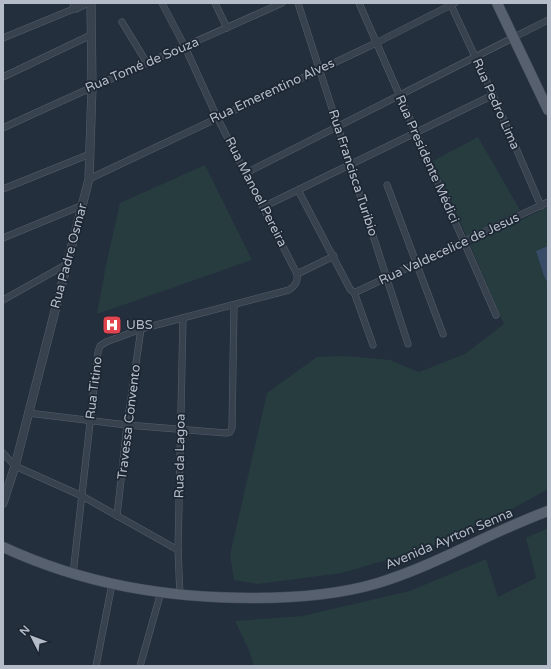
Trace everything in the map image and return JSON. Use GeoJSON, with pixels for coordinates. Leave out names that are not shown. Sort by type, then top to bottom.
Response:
{"type":"FeatureCollection","features":[{"type":"Feature","properties":{"kind":"main road"},"geometry":{"type":"LineString","coordinates":[[496,3],[548,110]]}},
{"type":"Feature","properties":{"kind":"main road","name":"Avenida Ayrton Senna"},"geometry":{"type":"LineString","coordinates":[[529,518],[548,507]]}},
{"type":"Feature","properties":{"kind":"main road","name":"Avenida Ayrton Senna"},"geometry":{"type":"LineString","coordinates":[[3,547],[73,574],[112,584],[161,592],[180,595],[229,598],[313,596],[377,583],[441,559],[529,518],[548,511]]}},
{"type":"Feature","properties":{"kind":"street"},"geometry":{"type":"LineString","coordinates":[[3,38],[75,5],[86,3]]}},
{"type":"Feature","properties":{"kind":"street","name":"Rua Padre Osmar"},"geometry":{"type":"LineString","coordinates":[[3,503],[15,466],[89,179],[92,87],[91,3]]}},
{"type":"Feature","properties":{"kind":"street","name":"Rua Manoel Pereira"},"geometry":{"type":"LineString","coordinates":[[162,3],[185,47],[217,117],[297,274]]}},
{"type":"Feature","properties":{"kind":"street"},"geometry":{"type":"LineString","coordinates":[[215,3],[227,28]]}},
{"type":"Feature","properties":{"kind":"street","name":"Rua Tomé de Souza"},"geometry":{"type":"LineString","coordinates":[[3,128],[282,3]]}},
{"type":"Feature","properties":{"kind":"street","name":"Rua Francisca Turibio"},"geometry":{"type":"LineString","coordinates":[[298,3],[408,344]]}},
{"type":"Feature","properties":{"kind":"street","name":"Rua Presidente Médici"},"geometry":{"type":"LineString","coordinates":[[359,3],[496,315]]}},
{"type":"Feature","properties":{"kind":"street","name":"Rua Emerentino Alves"},"geometry":{"type":"LineString","coordinates":[[89,179],[217,117],[376,43],[452,4]]}},
{"type":"Feature","properties":{"kind":"street","name":"Rua Pedro Lima"},"geometry":{"type":"LineString","coordinates":[[452,4],[541,206]]}},
{"type":"Feature","properties":{"kind":"street"},"geometry":{"type":"LineString","coordinates":[[246,173],[548,20]]}},
{"type":"Feature","properties":{"kind":"street"},"geometry":{"type":"LineString","coordinates":[[122,22],[147,63]]}},
{"type":"Feature","properties":{"kind":"street"},"geometry":{"type":"LineString","coordinates":[[3,76],[91,36]]}},
{"type":"Feature","properties":{"kind":"street"},"geometry":{"type":"LineString","coordinates":[[263,207],[493,95]]}},
{"type":"Feature","properties":{"kind":"street"},"geometry":{"type":"LineString","coordinates":[[3,189],[90,154]]}},
{"type":"Feature","properties":{"kind":"street"},"geometry":{"type":"LineString","coordinates":[[387,185],[443,334]]}},
{"type":"Feature","properties":{"kind":"street"},"geometry":{"type":"LineString","coordinates":[[298,190],[352,290],[373,345]]}},
{"type":"Feature","properties":{"kind":"street","name":"Rua Valdecelice de Jesus"},"geometry":{"type":"LineString","coordinates":[[352,290],[356,292],[417,265],[548,202]]}},
{"type":"Feature","properties":{"kind":"street"},"geometry":{"type":"LineString","coordinates":[[3,238],[83,205]]}},
{"type":"Feature","properties":{"kind":"street"},"geometry":{"type":"LineString","coordinates":[[297,274],[334,256]]}},
{"type":"Feature","properties":{"kind":"street"},"geometry":{"type":"LineString","coordinates":[[3,300],[67,264]]}},
{"type":"Feature","properties":{"kind":"street","name":"Rua Titino"},"geometry":{"type":"LineString","coordinates":[[73,574],[99,349],[106,342],[141,329],[289,290],[298,280],[297,274]]}},
{"type":"Feature","properties":{"kind":"street"},"geometry":{"type":"LineString","coordinates":[[28,413],[127,425],[226,433],[230,432],[232,428],[234,305]]}},
{"type":"Feature","properties":{"kind":"street","name":"Rua da Lagoa"},"geometry":{"type":"LineString","coordinates":[[180,595],[178,550],[183,318]]}},
{"type":"Feature","properties":{"kind":"street","name":"Travessa Convento"},"geometry":{"type":"LineString","coordinates":[[117,516],[127,425],[141,329]]}},
{"type":"Feature","properties":{"kind":"street"},"geometry":{"type":"LineString","coordinates":[[3,453],[15,466],[82,496],[178,550]]}},
{"type":"Feature","properties":{"kind":"street"},"geometry":{"type":"LineString","coordinates":[[96,666],[112,584]]}},
{"type":"Feature","properties":{"kind":"street"},"geometry":{"type":"LineString","coordinates":[[140,666],[161,592]]}},
{"type":"Feature","properties":{"kind":"green space"},"geometry":{"type":"Polygon","coordinates":[[[478,137],[520,210],[467,237],[433,161],[478,137]]]}},
{"type":"Feature","properties":{"kind":"green space"},"geometry":{"type":"Polygon","coordinates":[[[205,165],[252,260],[97,314],[120,203],[205,165]]]}},
{"type":"Feature","properties":{"kind":"green space"},"geometry":{"type":"Polygon","coordinates":[[[548,207],[548,246],[537,251],[544,276],[548,284],[548,489],[514,508],[430,547],[342,573],[258,584],[234,580],[230,555],[267,393],[317,357],[343,356],[390,360],[419,372],[465,354],[504,324],[470,245],[548,207]]]}},
{"type":"Feature","properties":{"kind":"green space"},"geometry":{"type":"Polygon","coordinates":[[[548,528],[548,666],[254,666],[249,650],[235,621],[302,616],[410,591],[486,559],[498,597],[536,578],[526,538],[548,528]]]}},
{"type":"Feature","properties":{"kind":"water"},"geometry":{"type":"Polygon","coordinates":[[[548,246],[548,284],[536,251],[548,246]]]}},
{"type":"Feature","properties":{"kind":"place","name":"UBS"},"geometry":{"type":"Point","coordinates":[112,325]}}]}
